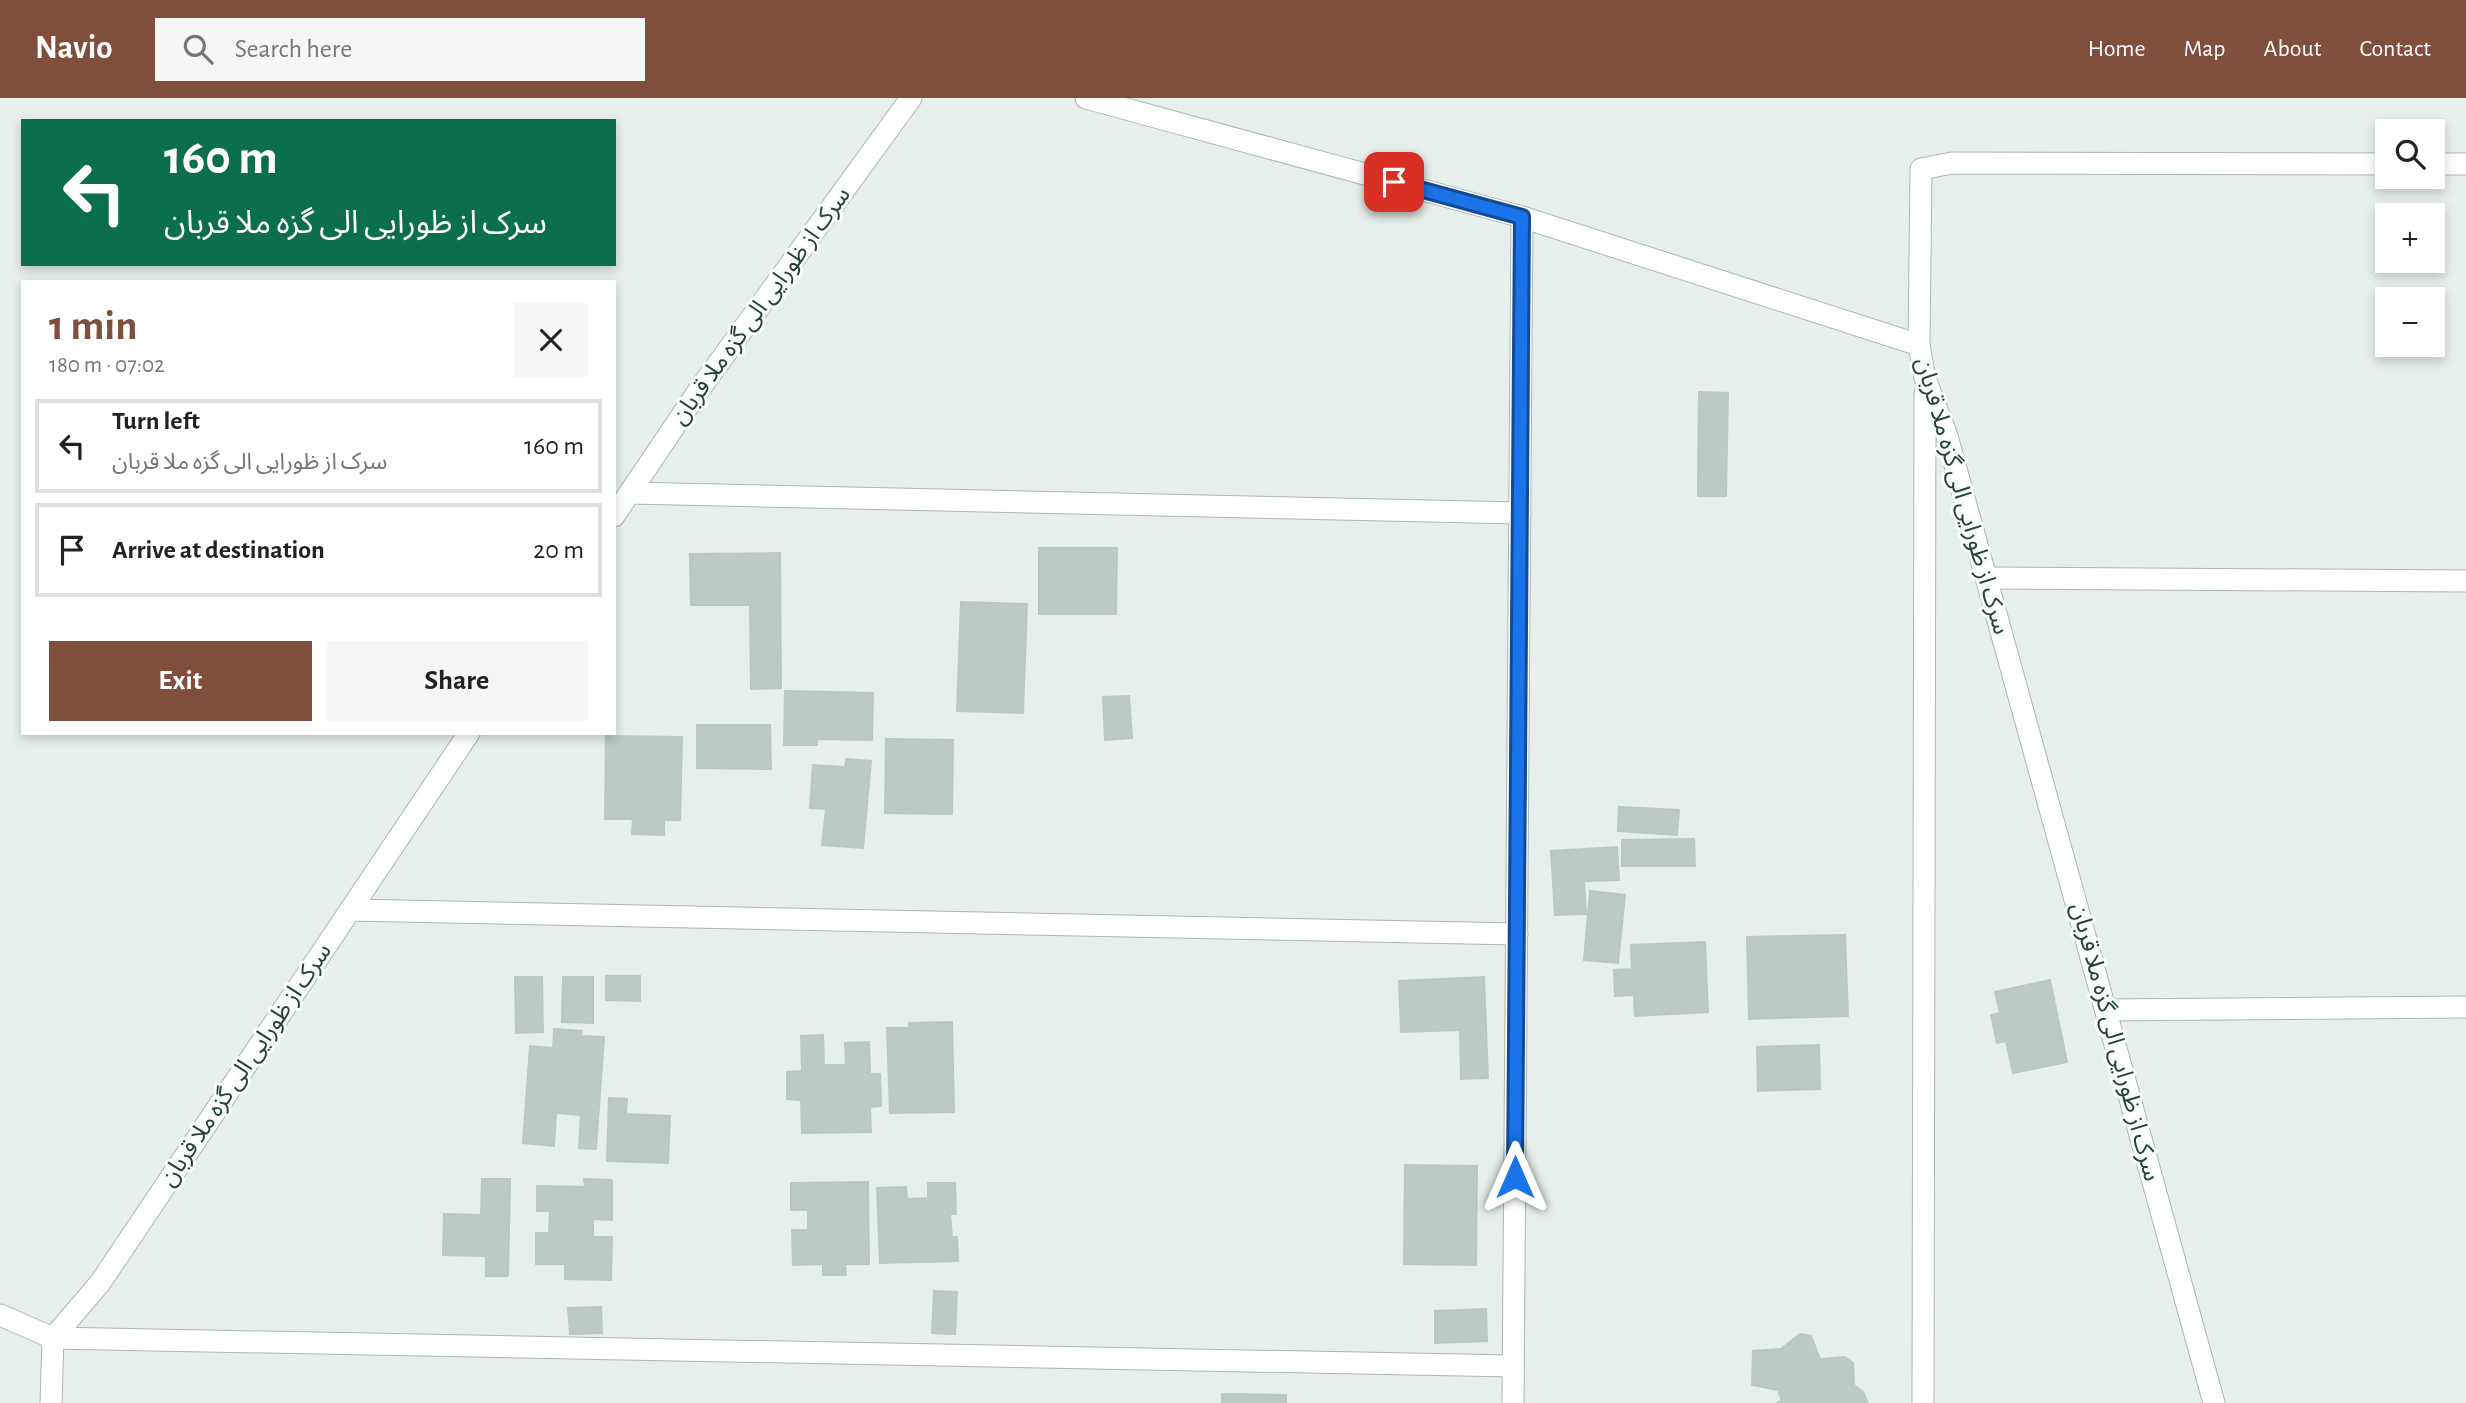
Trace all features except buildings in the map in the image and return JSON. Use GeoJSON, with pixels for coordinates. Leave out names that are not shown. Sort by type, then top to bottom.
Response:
{"type":"FeatureCollection","features":[{"type":"Feature","properties":{"kind":"street","name":"سرک از ظورایی الی گزه ملا قربان"},"geometry":{"type":"LineString","coordinates":[[616,513],[699,390],[911,98]]}},
{"type":"Feature","properties":{"kind":"street","name":"سرک از ظورایی الی گزه ملا قربان"},"geometry":{"type":"LineString","coordinates":[[1087,98],[1522,217],[1919,345],[1925,378],[1947,436],[2214,1403]]}},
{"type":"Feature","properties":{"kind":"street"},"geometry":{"type":"LineString","coordinates":[[1919,345],[1921,169],[1952,163],[2375,164]]}},
{"type":"Feature","properties":{"kind":"street"},"geometry":{"type":"LineString","coordinates":[[2445,164],[2466,164]]}},
{"type":"Feature","properties":{"kind":"street"},"geometry":{"type":"LineString","coordinates":[[1513,1403],[1522,217]]}},
{"type":"Feature","properties":{"kind":"street"},"geometry":{"type":"LineString","coordinates":[[1923,1403],[1925,378]]}},
{"type":"Feature","properties":{"kind":"street"},"geometry":{"type":"LineString","coordinates":[[630,493],[1520,513]]}},
{"type":"Feature","properties":{"kind":"street"},"geometry":{"type":"LineString","coordinates":[[1987,578],[2466,581]]}},
{"type":"Feature","properties":{"kind":"street","name":"سرک از ظورایی الی گزه ملا قربان"},"geometry":{"type":"LineString","coordinates":[[52,1338],[100,1283],[468,735]]}},
{"type":"Feature","properties":{"kind":"street"},"geometry":{"type":"LineString","coordinates":[[350,910],[1517,934]]}},
{"type":"Feature","properties":{"kind":"street"},"geometry":{"type":"LineString","coordinates":[[2106,1010],[2466,1007]]}},
{"type":"Feature","properties":{"kind":"street"},"geometry":{"type":"LineString","coordinates":[[0,1315],[52,1338],[1513,1366]]}},
{"type":"Feature","properties":{"kind":"street"},"geometry":{"type":"LineString","coordinates":[[51,1403],[52,1338]]}},
{"type":"Feature","properties":{"kind":"route"},"geometry":{"type":"LineString","coordinates":[[1394,182],[1522,217],[1515,1177]]}}]}
